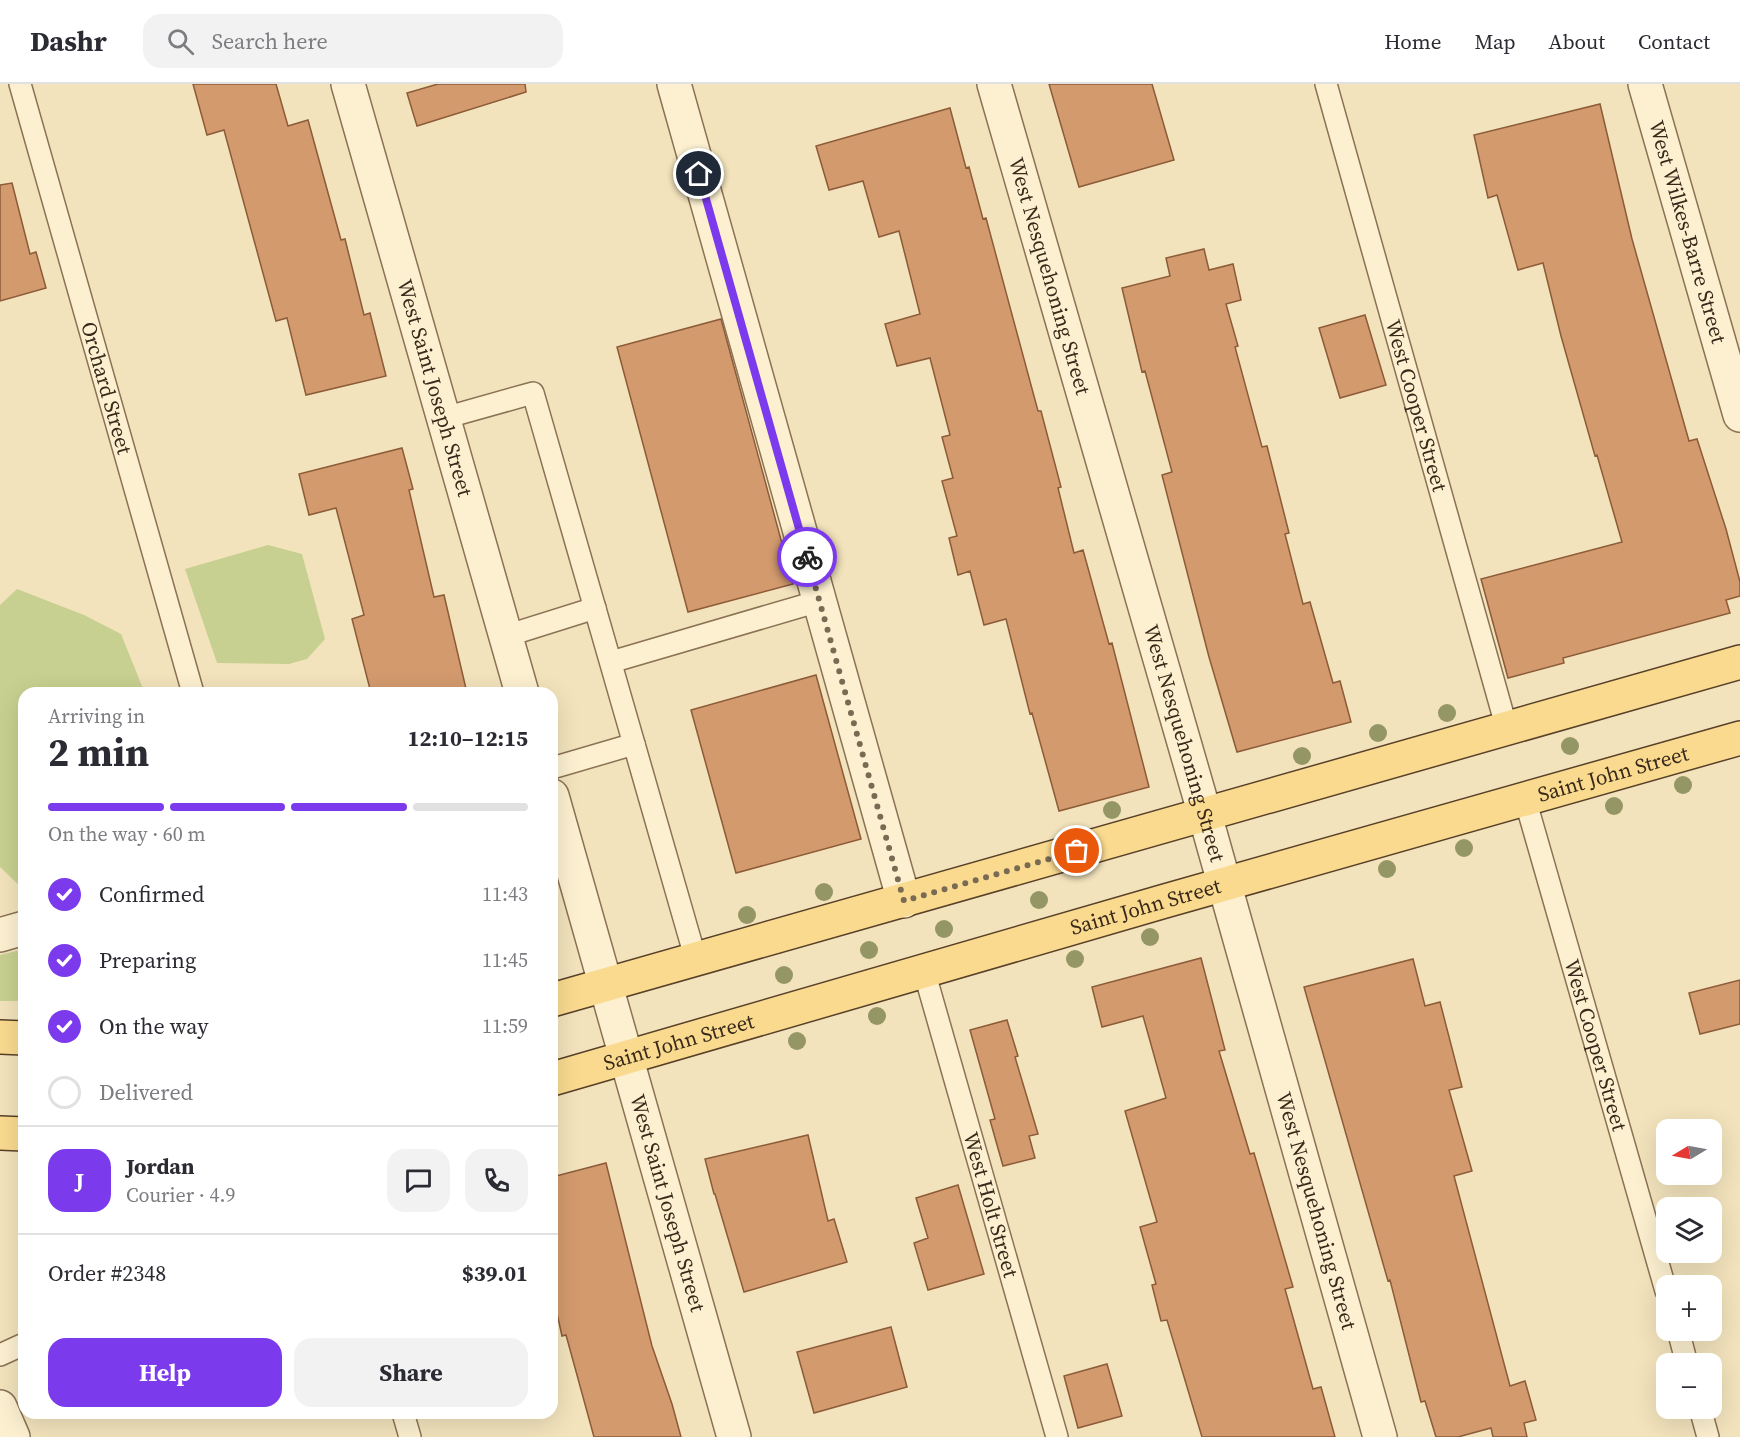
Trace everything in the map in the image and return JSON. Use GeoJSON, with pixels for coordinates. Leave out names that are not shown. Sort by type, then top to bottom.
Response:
{"type":"FeatureCollection","features":[{"type":"Feature","properties":{"kind":"main road"},"geometry":{"type":"LineString","coordinates":[[558,998],[1740,662]]}},
{"type":"Feature","properties":{"kind":"main road","name":"Saint John Street"},"geometry":{"type":"LineString","coordinates":[[558,1076],[1740,738]]}},
{"type":"Feature","properties":{"kind":"main road"},"geometry":{"type":"LineString","coordinates":[[0,1037],[18,1038]]}},
{"type":"Feature","properties":{"kind":"main road"},"geometry":{"type":"LineString","coordinates":[[0,1133],[18,1134]]}},
{"type":"Feature","properties":{"kind":"street","name":"West Saint Joseph Street"},"geometry":{"type":"LineString","coordinates":[[348,84],[520,687]]}},
{"type":"Feature","properties":{"kind":"street"},"geometry":{"type":"LineString","coordinates":[[674,84],[904,901]]}},
{"type":"Feature","properties":{"kind":"street","name":"West Nesquehoning Street"},"geometry":{"type":"LineString","coordinates":[[994,84],[1205,815],[1380,1437]]}},
{"type":"Feature","properties":{"kind":"street","name":"West Wilkes-Barre Street"},"geometry":{"type":"LineString","coordinates":[[1645,84],[1740,416]]}},
{"type":"Feature","properties":{"kind":"street","name":"West Saint Joseph Street"},"geometry":{"type":"LineString","coordinates":[[558,816],[734,1437]]}},
{"type":"Feature","properties":{"kind":"street"},"geometry":{"type":"LineString","coordinates":[[0,934],[18,930]]}},
{"type":"Feature","properties":{"kind":"street"},"geometry":{"type":"LineString","coordinates":[[0,1407],[13,1437]]}},
{"type":"Feature","properties":{"kind":"lane","name":"Orchard Street"},"geometry":{"type":"LineString","coordinates":[[20,84],[191,687]]}},
{"type":"Feature","properties":{"kind":"lane","name":"West Cooper Street"},"geometry":{"type":"LineString","coordinates":[[1326,84],[1507,729]]}},
{"type":"Feature","properties":{"kind":"lane"},"geometry":{"type":"LineString","coordinates":[[444,418],[533,393],[696,960]]}},
{"type":"Feature","properties":{"kind":"lane"},"geometry":{"type":"LineString","coordinates":[[610,662],[819,601]]}},
{"type":"Feature","properties":{"kind":"lane"},"geometry":{"type":"LineString","coordinates":[[506,636],[595,608]]}},
{"type":"Feature","properties":{"kind":"lane"},"geometry":{"type":"LineString","coordinates":[[558,766],[634,744]]}},
{"type":"Feature","properties":{"kind":"lane","name":"West Cooper Street"},"geometry":{"type":"LineString","coordinates":[[1525,799],[1661,1275]]}},
{"type":"Feature","properties":{"kind":"lane","name":"West Holt Street"},"geometry":{"type":"LineString","coordinates":[[924,972],[1057,1437]]}},
{"type":"Feature","properties":{"kind":"lane"},"geometry":{"type":"LineString","coordinates":[[0,1355],[18,1347]]}},
{"type":"Feature","properties":{"kind":"lane"},"geometry":{"type":"LineString","coordinates":[[405,1419],[410,1437]]}},
{"type":"Feature","properties":{"kind":"lane"},"geometry":{"type":"LineString","coordinates":[[1703,1419],[1708,1437]]}},
{"type":"Feature","properties":{"kind":"green space"},"geometry":{"type":"Polygon","coordinates":[[[268,545],[302,554],[325,639],[307,659],[289,664],[217,663],[185,569],[268,545]]]}},
{"type":"Feature","properties":{"kind":"green space"},"geometry":{"type":"Polygon","coordinates":[[[17,589],[84,615],[121,634],[142,687],[18,687],[18,884],[0,867],[0,605],[17,589]]]}},
{"type":"Feature","properties":{"kind":"green space"},"geometry":{"type":"Polygon","coordinates":[[[18,950],[18,1001],[0,1001],[0,955],[18,950]]]}},
{"type":"Feature","properties":{"kind":"building"},"geometry":{"type":"Polygon","coordinates":[[[193,84],[276,84],[288,126],[308,120],[341,240],[345,239],[364,315],[370,313],[386,376],[306,395],[287,318],[276,321],[224,130],[207,135],[193,84]]]}},
{"type":"Feature","properties":{"kind":"building"},"geometry":{"type":"Polygon","coordinates":[[[438,84],[525,84],[526,92],[417,126],[407,93],[438,84]]]}},
{"type":"Feature","properties":{"kind":"building"},"geometry":{"type":"Polygon","coordinates":[[[1049,84],[1152,84],[1174,160],[1079,187],[1049,84]]]}},
{"type":"Feature","properties":{"kind":"building"},"geometry":{"type":"Polygon","coordinates":[[[1600,104],[1632,239],[1689,441],[1697,439],[1726,529],[1740,582],[1740,596],[1726,600],[1730,613],[1563,658],[1564,663],[1508,678],[1481,579],[1622,542],[1561,336],[1543,263],[1518,270],[1497,195],[1488,198],[1474,135],[1600,104]]]}},
{"type":"Feature","properties":{"kind":"building"},"geometry":{"type":"Polygon","coordinates":[[[950,108],[966,168],[969,167],[983,219],[986,218],[1038,411],[1041,411],[1061,487],[1058,488],[1074,553],[1083,550],[1109,644],[1112,643],[1149,787],[1059,811],[1032,713],[1030,714],[1006,619],[984,625],[970,571],[958,575],[949,538],[957,536],[942,481],[953,478],[942,437],[950,435],[930,358],[897,366],[885,324],[920,314],[899,231],[879,237],[863,181],[829,190],[816,146],[950,108]]]}},
{"type":"Feature","properties":{"kind":"building"},"geometry":{"type":"Polygon","coordinates":[[[12,183],[30,254],[36,252],[46,288],[0,301],[0,185],[12,183]]]}},
{"type":"Feature","properties":{"kind":"building"},"geometry":{"type":"Polygon","coordinates":[[[1204,249],[1209,270],[1233,264],[1241,300],[1226,304],[1238,346],[1235,347],[1262,447],[1267,446],[1289,533],[1285,534],[1303,604],[1310,602],[1333,683],[1340,681],[1351,722],[1237,752],[1209,657],[1162,475],[1172,472],[1145,371],[1142,372],[1122,288],[1170,276],[1166,258],[1204,249]]]}},
{"type":"Feature","properties":{"kind":"building"},"geometry":{"type":"Polygon","coordinates":[[[1365,315],[1386,385],[1340,398],[1319,328],[1365,315]]]}},
{"type":"Feature","properties":{"kind":"building"},"geometry":{"type":"Polygon","coordinates":[[[721,319],[793,584],[688,612],[617,347],[721,319]]]}},
{"type":"Feature","properties":{"kind":"building"},"geometry":{"type":"Polygon","coordinates":[[[402,448],[413,489],[409,490],[434,597],[444,595],[466,687],[369,687],[352,619],[364,615],[336,508],[309,515],[299,474],[402,448]]]}},
{"type":"Feature","properties":{"kind":"building"},"geometry":{"type":"Polygon","coordinates":[[[816,675],[861,839],[736,873],[691,710],[816,675]]]}},
{"type":"Feature","properties":{"kind":"building"},"geometry":{"type":"Polygon","coordinates":[[[1201,958],[1225,1050],[1219,1051],[1250,1154],[1254,1153],[1293,1287],[1285,1289],[1313,1389],[1321,1387],[1335,1437],[1202,1437],[1167,1320],[1161,1321],[1152,1285],[1156,1284],[1140,1227],[1157,1222],[1125,1111],[1166,1098],[1143,1016],[1102,1027],[1092,987],[1201,958]]]}},
{"type":"Feature","properties":{"kind":"building"},"geometry":{"type":"Polygon","coordinates":[[[1413,959],[1425,1006],[1440,1002],[1462,1087],[1449,1090],[1472,1171],[1454,1176],[1510,1386],[1525,1381],[1536,1420],[1524,1423],[1527,1437],[1493,1437],[1491,1428],[1458,1437],[1436,1437],[1425,1401],[1421,1402],[1390,1280],[1388,1281],[1304,987],[1413,959]]]}},
{"type":"Feature","properties":{"kind":"building"},"geometry":{"type":"Polygon","coordinates":[[[1740,980],[1740,1024],[1700,1034],[1689,993],[1740,980]]]}},
{"type":"Feature","properties":{"kind":"building"},"geometry":{"type":"Polygon","coordinates":[[[1007,1020],[1018,1056],[1015,1057],[1038,1134],[1029,1136],[1035,1158],[1003,1166],[990,1120],[995,1119],[970,1030],[1007,1020]]]}},
{"type":"Feature","properties":{"kind":"building"},"geometry":{"type":"Polygon","coordinates":[[[808,1135],[828,1221],[834,1219],[847,1262],[744,1292],[705,1159],[808,1135]]]}},
{"type":"Feature","properties":{"kind":"building"},"geometry":{"type":"Polygon","coordinates":[[[606,1163],[652,1346],[681,1437],[594,1437],[566,1335],[562,1336],[558,1318],[558,1175],[606,1163]]]}},
{"type":"Feature","properties":{"kind":"building"},"geometry":{"type":"Polygon","coordinates":[[[958,1185],[984,1274],[928,1290],[914,1243],[928,1238],[916,1198],[958,1185]]]}},
{"type":"Feature","properties":{"kind":"building"},"geometry":{"type":"Polygon","coordinates":[[[891,1327],[907,1387],[814,1413],[797,1352],[891,1327]]]}},
{"type":"Feature","properties":{"kind":"building"},"geometry":{"type":"Polygon","coordinates":[[[1107,1364],[1122,1416],[1078,1428],[1064,1376],[1107,1364]]]}},
{"type":"Feature","properties":{"kind":"way so far"},"geometry":{"type":"LineString","coordinates":[[807,557],[904,901],[1077,851]]}},
{"type":"Feature","properties":{"kind":"route"},"geometry":{"type":"LineString","coordinates":[[699,174],[807,557]]}}]}
